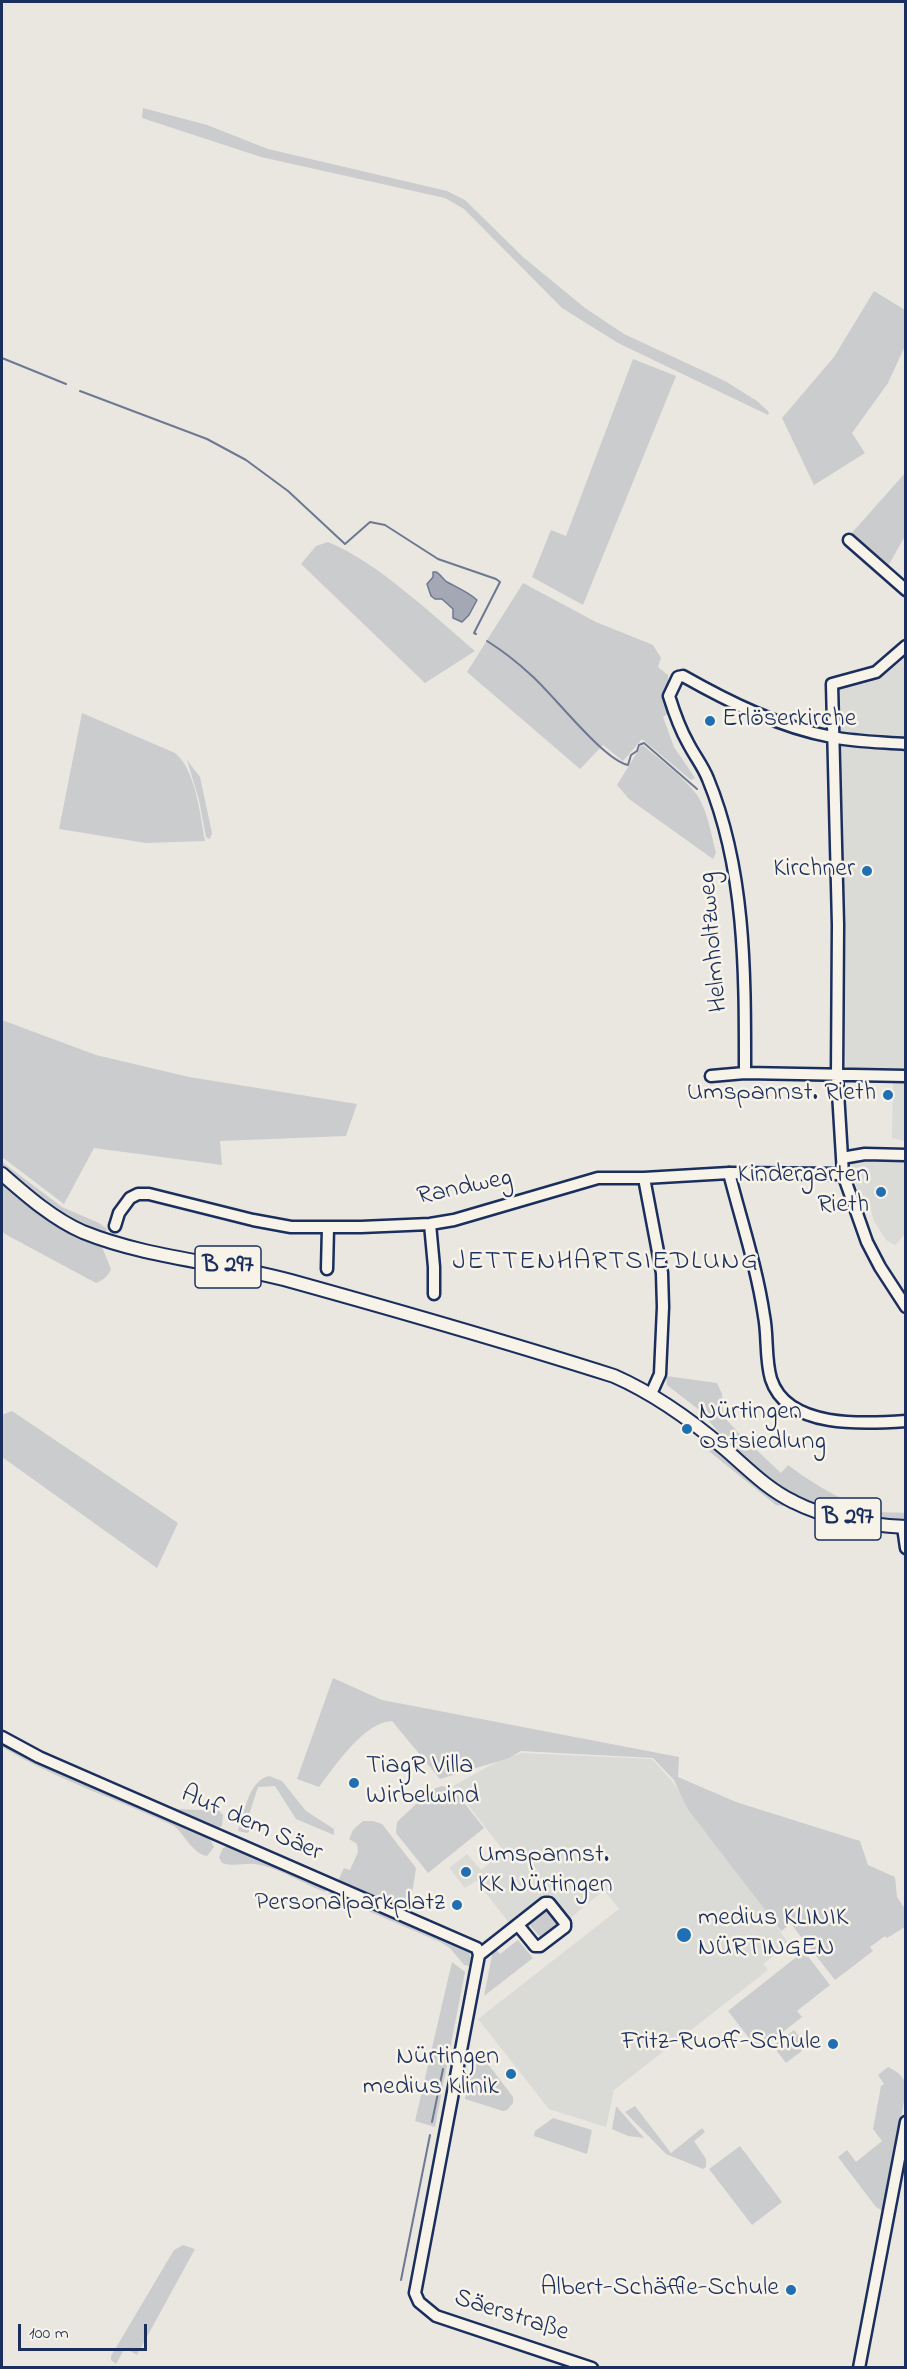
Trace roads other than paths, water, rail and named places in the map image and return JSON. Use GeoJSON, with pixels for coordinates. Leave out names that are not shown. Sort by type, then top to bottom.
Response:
{"type":"FeatureCollection","features":[{"type":"Feature","properties":{"kind":"main road","name":"B 297"},"geometry":{"type":"LineString","coordinates":[[2,1174],[42,1207],[60,1218],[82,1231],[116,1243],[289,1281],[614,1376],[651,1394],[685,1417],[760,1480],[794,1502],[831,1516],[904,1527]]}},
{"type":"Feature","properties":{"kind":"street"},"geometry":{"type":"LineString","coordinates":[[849,540],[906,590]]}},
{"type":"Feature","properties":{"kind":"street"},"geometry":{"type":"LineString","coordinates":[[906,646],[876,672],[832,684],[838,924],[837,1076],[843,1174],[867,1242],[906,1307]]}},
{"type":"Feature","properties":{"kind":"street","name":"Helmholtzweg"},"geometry":{"type":"LineString","coordinates":[[745,1073],[745,979],[738,897],[727,844],[708,778],[687,742],[669,696],[678,677],[683,676],[739,706],[776,721],[832,737]]}},
{"type":"Feature","properties":{"kind":"street"},"geometry":{"type":"LineString","coordinates":[[832,737],[906,744]]}},
{"type":"Feature","properties":{"kind":"street"},"geometry":{"type":"LineString","coordinates":[[711,1076],[745,1073],[906,1076]]}},
{"type":"Feature","properties":{"kind":"street"},"geometry":{"type":"LineString","coordinates":[[842,1158],[865,1154],[906,1155]]}},
{"type":"Feature","properties":{"kind":"street"},"geometry":{"type":"LineString","coordinates":[[729,1173],[764,1316],[770,1377],[778,1392],[792,1406],[806,1415],[821,1419],[852,1422],[906,1421]]}},
{"type":"Feature","properties":{"kind":"street","name":"Randweg"},"geometry":{"type":"LineString","coordinates":[[115,1226],[119,1213],[130,1198],[138,1194],[149,1194],[291,1227],[328,1228],[430,1224],[454,1220],[598,1178],[729,1173],[843,1174]]}},
{"type":"Feature","properties":{"kind":"street"},"geometry":{"type":"LineString","coordinates":[[644,1178],[662,1273],[660,1374],[651,1394]]}},
{"type":"Feature","properties":{"kind":"street"},"geometry":{"type":"LineString","coordinates":[[430,1224],[435,1267],[434,1294]]}},
{"type":"Feature","properties":{"kind":"street"},"geometry":{"type":"LineString","coordinates":[[327,1269],[328,1228]]}},
{"type":"Feature","properties":{"kind":"street"},"geometry":{"type":"LineString","coordinates":[[904,1527],[906,1548]]}},
{"type":"Feature","properties":{"kind":"street","name":"Auf dem Säer"},"geometry":{"type":"LineString","coordinates":[[2,1737],[61,1766],[471,1944],[477,1948],[479,1955]]}},
{"type":"Feature","properties":{"kind":"street"},"geometry":{"type":"LineString","coordinates":[[479,1955],[518,1925]]}},
{"type":"Feature","properties":{"kind":"street","name":"Säerstraße"},"geometry":{"type":"LineString","coordinates":[[479,1955],[415,2293],[419,2302],[436,2316],[592,2367]]}},
{"type":"Feature","properties":{"kind":"street"},"geometry":{"type":"LineString","coordinates":[[859,2367],[906,2122]]}},
{"type":"Feature","properties":{"kind":"waterway"},"geometry":{"type":"LineString","coordinates":[[2,358],[66,384]]}},
{"type":"Feature","properties":{"kind":"waterway"},"geometry":{"type":"LineString","coordinates":[[80,391],[207,439],[246,460],[288,491],[345,544],[370,522],[385,525],[438,559],[496,579],[500,582],[474,633],[476,634]]}},
{"type":"Feature","properties":{"kind":"waterway"},"geometry":{"type":"LineString","coordinates":[[487,641],[531,675],[605,752],[628,765],[631,755],[637,751],[639,745],[644,743],[697,789]]}},
{"type":"Feature","properties":{"kind":"waterway"},"geometry":{"type":"LineString","coordinates":[[432,2122],[443,2069]]}},
{"type":"Feature","properties":{"kind":"waterway"},"geometry":{"type":"LineString","coordinates":[[401,2280],[430,2135]]}},
{"type":"Feature","properties":{"kind":"place","name":"Erlöserkirche"},"geometry":{"type":"Point","coordinates":[710,721]}},
{"type":"Feature","properties":{"kind":"place","name":"Kirchner"},"geometry":{"type":"Point","coordinates":[867,871]}},
{"type":"Feature","properties":{"kind":"place","name":"Umspannst. Rieth"},"geometry":{"type":"Point","coordinates":[888,1095]}},
{"type":"Feature","properties":{"kind":"place","name":"Kindergarten Rieth"},"geometry":{"type":"Point","coordinates":[881,1192]}},
{"type":"Feature","properties":{"kind":"place","name":"Nürtingen Ostsiedlung"},"geometry":{"type":"Point","coordinates":[687,1429]}},
{"type":"Feature","properties":{"kind":"place","name":"TiagR Villa Wirbelwind"},"geometry":{"type":"Point","coordinates":[354,1783]}},
{"type":"Feature","properties":{"kind":"place","name":"Umspannst. KK Nürtingen"},"geometry":{"type":"Point","coordinates":[466,1872]}},
{"type":"Feature","properties":{"kind":"place","name":"Personalparkplatz"},"geometry":{"type":"Point","coordinates":[457,1905]}},
{"type":"Feature","properties":{"kind":"place","name":"medius KLINIK NÜRTINGEN"},"geometry":{"type":"Point","coordinates":[684,1935]}},
{"type":"Feature","properties":{"kind":"place","name":"Fritz-Ruoff-Schule"},"geometry":{"type":"Point","coordinates":[833,2044]}},
{"type":"Feature","properties":{"kind":"place","name":"Nürtingen medius Klinik"},"geometry":{"type":"Point","coordinates":[511,2074]}},
{"type":"Feature","properties":{"kind":"place","name":"Albert-Schäffle-Schule"},"geometry":{"type":"Point","coordinates":[791,2290]}},
{"type":"Feature","properties":{"kind":"district","name":"JETTENHARTSIEDLUNG"},"geometry":{"type":"Point","coordinates":[606,1264]}}]}
